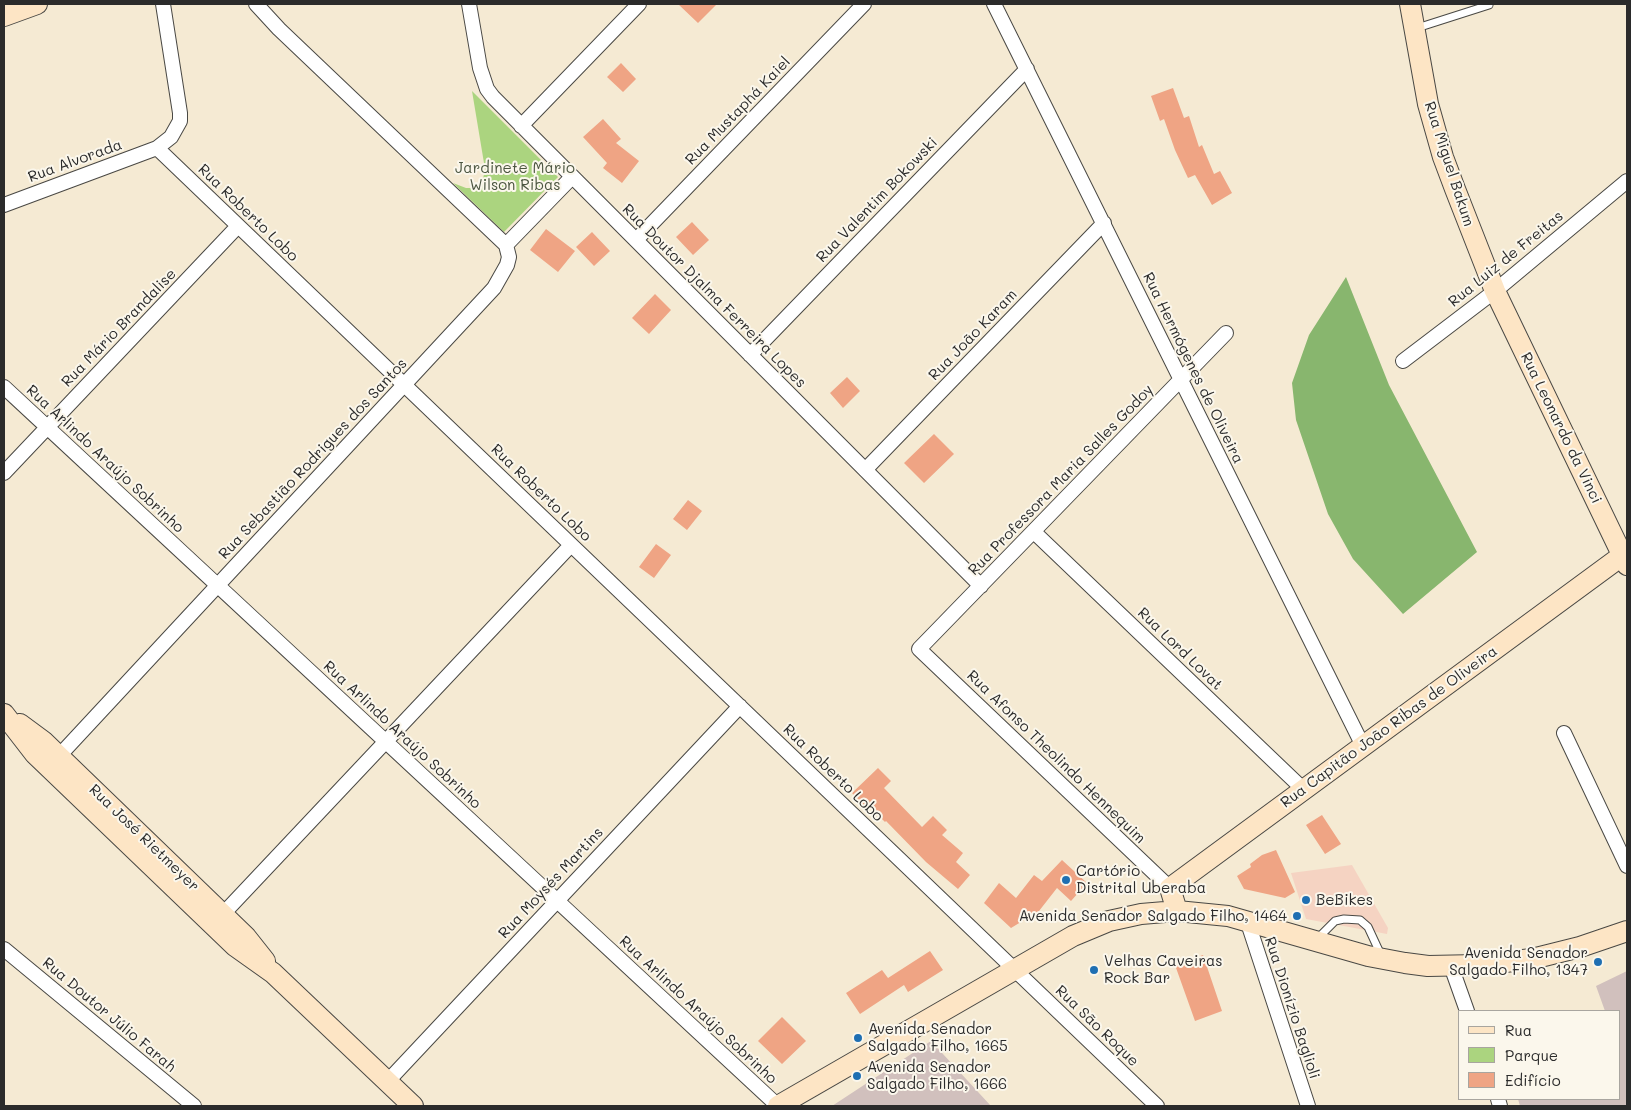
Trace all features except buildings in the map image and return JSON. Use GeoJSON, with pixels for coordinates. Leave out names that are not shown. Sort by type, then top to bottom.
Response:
{"type":"FeatureCollection","features":[{"type":"Feature","properties":{"kind":"main road"},"geometry":{"type":"LineString","coordinates":[[4,16],[37,4]]}},
{"type":"Feature","properties":{"kind":"main road","name":"Rua Miguel Bakum"},"geometry":{"type":"LineString","coordinates":[[1410,4],[1423,81],[1436,134],[1454,189],[1495,291]]}},
{"type":"Feature","properties":{"kind":"main road","name":"Rua Leonardo da Vinci"},"geometry":{"type":"LineString","coordinates":[[1495,291],[1626,557]]}},
{"type":"Feature","properties":{"kind":"main road","name":"Rua Capitão João Ribas de Oliveira"},"geometry":{"type":"LineString","coordinates":[[1170,888],[1363,746],[1626,557]]}},
{"type":"Feature","properties":{"kind":"main road","name":"Rua José Rietmeyer"},"geometry":{"type":"LineString","coordinates":[[4,714],[40,738],[59,756],[246,937],[273,973]]}},
{"type":"Feature","properties":{"kind":"main road","name":"Rua José Rietmeyer"},"geometry":{"type":"LineString","coordinates":[[4,714],[35,754],[221,933],[240,950],[273,973],[413,1106]]}},
{"type":"Feature","properties":{"kind":"main road"},"geometry":{"type":"LineString","coordinates":[[1170,888],[1177,911]]}},
{"type":"Feature","properties":{"kind":"main road"},"geometry":{"type":"LineString","coordinates":[[778,1106],[1073,936],[1109,921],[1141,914],[1177,911],[1212,913],[1247,920],[1383,960],[1428,966],[1503,963],[1532,958],[1580,947],[1627,931]]}},
{"type":"Feature","properties":{"kind":"street"},"geometry":{"type":"LineString","coordinates":[[156,148],[172,137],[180,121],[163,4]]}},
{"type":"Feature","properties":{"kind":"street"},"geometry":{"type":"LineString","coordinates":[[256,4],[279,30],[506,246],[572,177]]}},
{"type":"Feature","properties":{"kind":"street","name":"Rua Doutor Djalma Ferreira Lopes"},"geometry":{"type":"LineString","coordinates":[[470,4],[483,80],[493,97],[981,586]]}},
{"type":"Feature","properties":{"kind":"street"},"geometry":{"type":"LineString","coordinates":[[521,126],[639,4]]}},
{"type":"Feature","properties":{"kind":"street","name":"Rua Mustaphá Kaiel"},"geometry":{"type":"LineString","coordinates":[[636,240],[864,4]]}},
{"type":"Feature","properties":{"kind":"street","name":"Rua Hermógenes de Oliveira"},"geometry":{"type":"LineString","coordinates":[[994,4],[1363,746]]}},
{"type":"Feature","properties":{"kind":"street","name":"Rua Valentim Bokowski"},"geometry":{"type":"LineString","coordinates":[[750,355],[1027,69]]}},
{"type":"Feature","properties":{"kind":"street","name":"Rua Alvorada"},"geometry":{"type":"LineString","coordinates":[[4,205],[156,148]]}},
{"type":"Feature","properties":{"kind":"street","name":"Rua Roberto Lobo"},"geometry":{"type":"LineString","coordinates":[[156,148],[1015,969]]}},
{"type":"Feature","properties":{"kind":"street","name":"Rua Luiz de Freitas"},"geometry":{"type":"LineString","coordinates":[[1403,361],[1495,291],[1627,181]]}},
{"type":"Feature","properties":{"kind":"street","name":"Rua João Karam"},"geometry":{"type":"LineString","coordinates":[[865,470],[1104,223]]}},
{"type":"Feature","properties":{"kind":"street","name":"Rua Mário Brandalise"},"geometry":{"type":"LineString","coordinates":[[4,473],[238,226]]}},
{"type":"Feature","properties":{"kind":"street","name":"Rua Sebastião Rodrigues dos Santos"},"geometry":{"type":"LineString","coordinates":[[59,756],[494,288],[507,265],[509,257],[506,246]]}},
{"type":"Feature","properties":{"kind":"street","name":"Rua Professora Maria Salles Godoy"},"geometry":{"type":"LineString","coordinates":[[919,649],[1226,333]]}},
{"type":"Feature","properties":{"kind":"street","name":"Rua Arlindo Araújo Sobrinho"},"geometry":{"type":"LineString","coordinates":[[4,387],[778,1106]]}},
{"type":"Feature","properties":{"kind":"street","name":"Rua Lord Lovat"},"geometry":{"type":"LineString","coordinates":[[1034,532],[1304,790]]}},
{"type":"Feature","properties":{"kind":"street"},"geometry":{"type":"LineString","coordinates":[[223,914],[571,545]]}},
{"type":"Feature","properties":{"kind":"street","name":"Rua Afonso Theolindo Hennequim"},"geometry":{"type":"LineString","coordinates":[[919,649],[1170,888]]}},
{"type":"Feature","properties":{"kind":"street","name":"Rua Moysés Martins"},"geometry":{"type":"LineString","coordinates":[[387,1082],[740,706]]}},
{"type":"Feature","properties":{"kind":"street"},"geometry":{"type":"LineString","coordinates":[[1564,733],[1627,866]]}},
{"type":"Feature","properties":{"kind":"street","name":"Rua Dionízio Baglioli"},"geometry":{"type":"LineString","coordinates":[[1247,920],[1308,1106]]}},
{"type":"Feature","properties":{"kind":"street","name":"Rua Doutor Júlio Farah"},"geometry":{"type":"LineString","coordinates":[[4,949],[194,1106]]}},
{"type":"Feature","properties":{"kind":"street"},"geometry":{"type":"LineString","coordinates":[[1451,966],[1467,1010]]}},
{"type":"Feature","properties":{"kind":"street","name":"Rua São Roque"},"geometry":{"type":"LineString","coordinates":[[1015,969],[1156,1106]]}},
{"type":"Feature","properties":{"kind":"lane"},"geometry":{"type":"LineString","coordinates":[[1414,29],[1489,5]]}},
{"type":"Feature","properties":{"kind":"lane"},"geometry":{"type":"LineString","coordinates":[[1315,941],[1335,921],[1344,919],[1360,920],[1368,927],[1383,960]]}},
{"type":"Feature","properties":{"kind":"shaded area"},"geometry":{"type":"Polygon","coordinates":[[[1352,865],[1388,928],[1387,934],[1306,919],[1291,873],[1352,865]]]}},
{"type":"Feature","properties":{"kind":"shaded area"},"geometry":{"type":"Polygon","coordinates":[[[1627,971],[1627,1106],[1520,1106],[1518,1100],[1621,1100],[1621,1010],[1605,1010],[1596,986],[1627,971]]]}},
{"type":"Feature","properties":{"kind":"shaded area"},"geometry":{"type":"Polygon","coordinates":[[[931,1041],[991,1106],[832,1106],[931,1041]]]}},
{"type":"Feature","properties":{"kind":"green space","name":"Jardinete Mário Wilson Ribas"},"geometry":{"type":"Polygon","coordinates":[[[472,91],[558,177],[504,232],[453,183],[466,188],[474,188],[480,185],[483,179],[485,169],[472,91]]]}},
{"type":"Feature","properties":{"kind":"green space"},"geometry":{"type":"Polygon","coordinates":[[[1346,277],[1389,385],[1477,552],[1403,614],[1353,559],[1328,514],[1296,420],[1292,383],[1309,335],[1346,277]]]}},
{"type":"Feature","properties":{"kind":"place","name":"Cartório Distrital Uberaba"},"geometry":{"type":"Point","coordinates":[1066,880]}},
{"type":"Feature","properties":{"kind":"place","name":"BeBikes"},"geometry":{"type":"Point","coordinates":[1306,900]}},
{"type":"Feature","properties":{"kind":"place","name":"Avenida Senador Salgado Filho, 1464"},"geometry":{"type":"Point","coordinates":[1297,916]}},
{"type":"Feature","properties":{"kind":"place","name":"Avenida Senador Salgado Filho, 1347"},"geometry":{"type":"Point","coordinates":[1598,962]}},
{"type":"Feature","properties":{"kind":"place","name":"Velhas Caveiras Rock Bar"},"geometry":{"type":"Point","coordinates":[1094,970]}},
{"type":"Feature","properties":{"kind":"place","name":"Avenida Senador Salgado Filho, 1665"},"geometry":{"type":"Point","coordinates":[858,1038]}},
{"type":"Feature","properties":{"kind":"place","name":"Avenida Senador Salgado Filho, 1666"},"geometry":{"type":"Point","coordinates":[857,1076]}}]}
